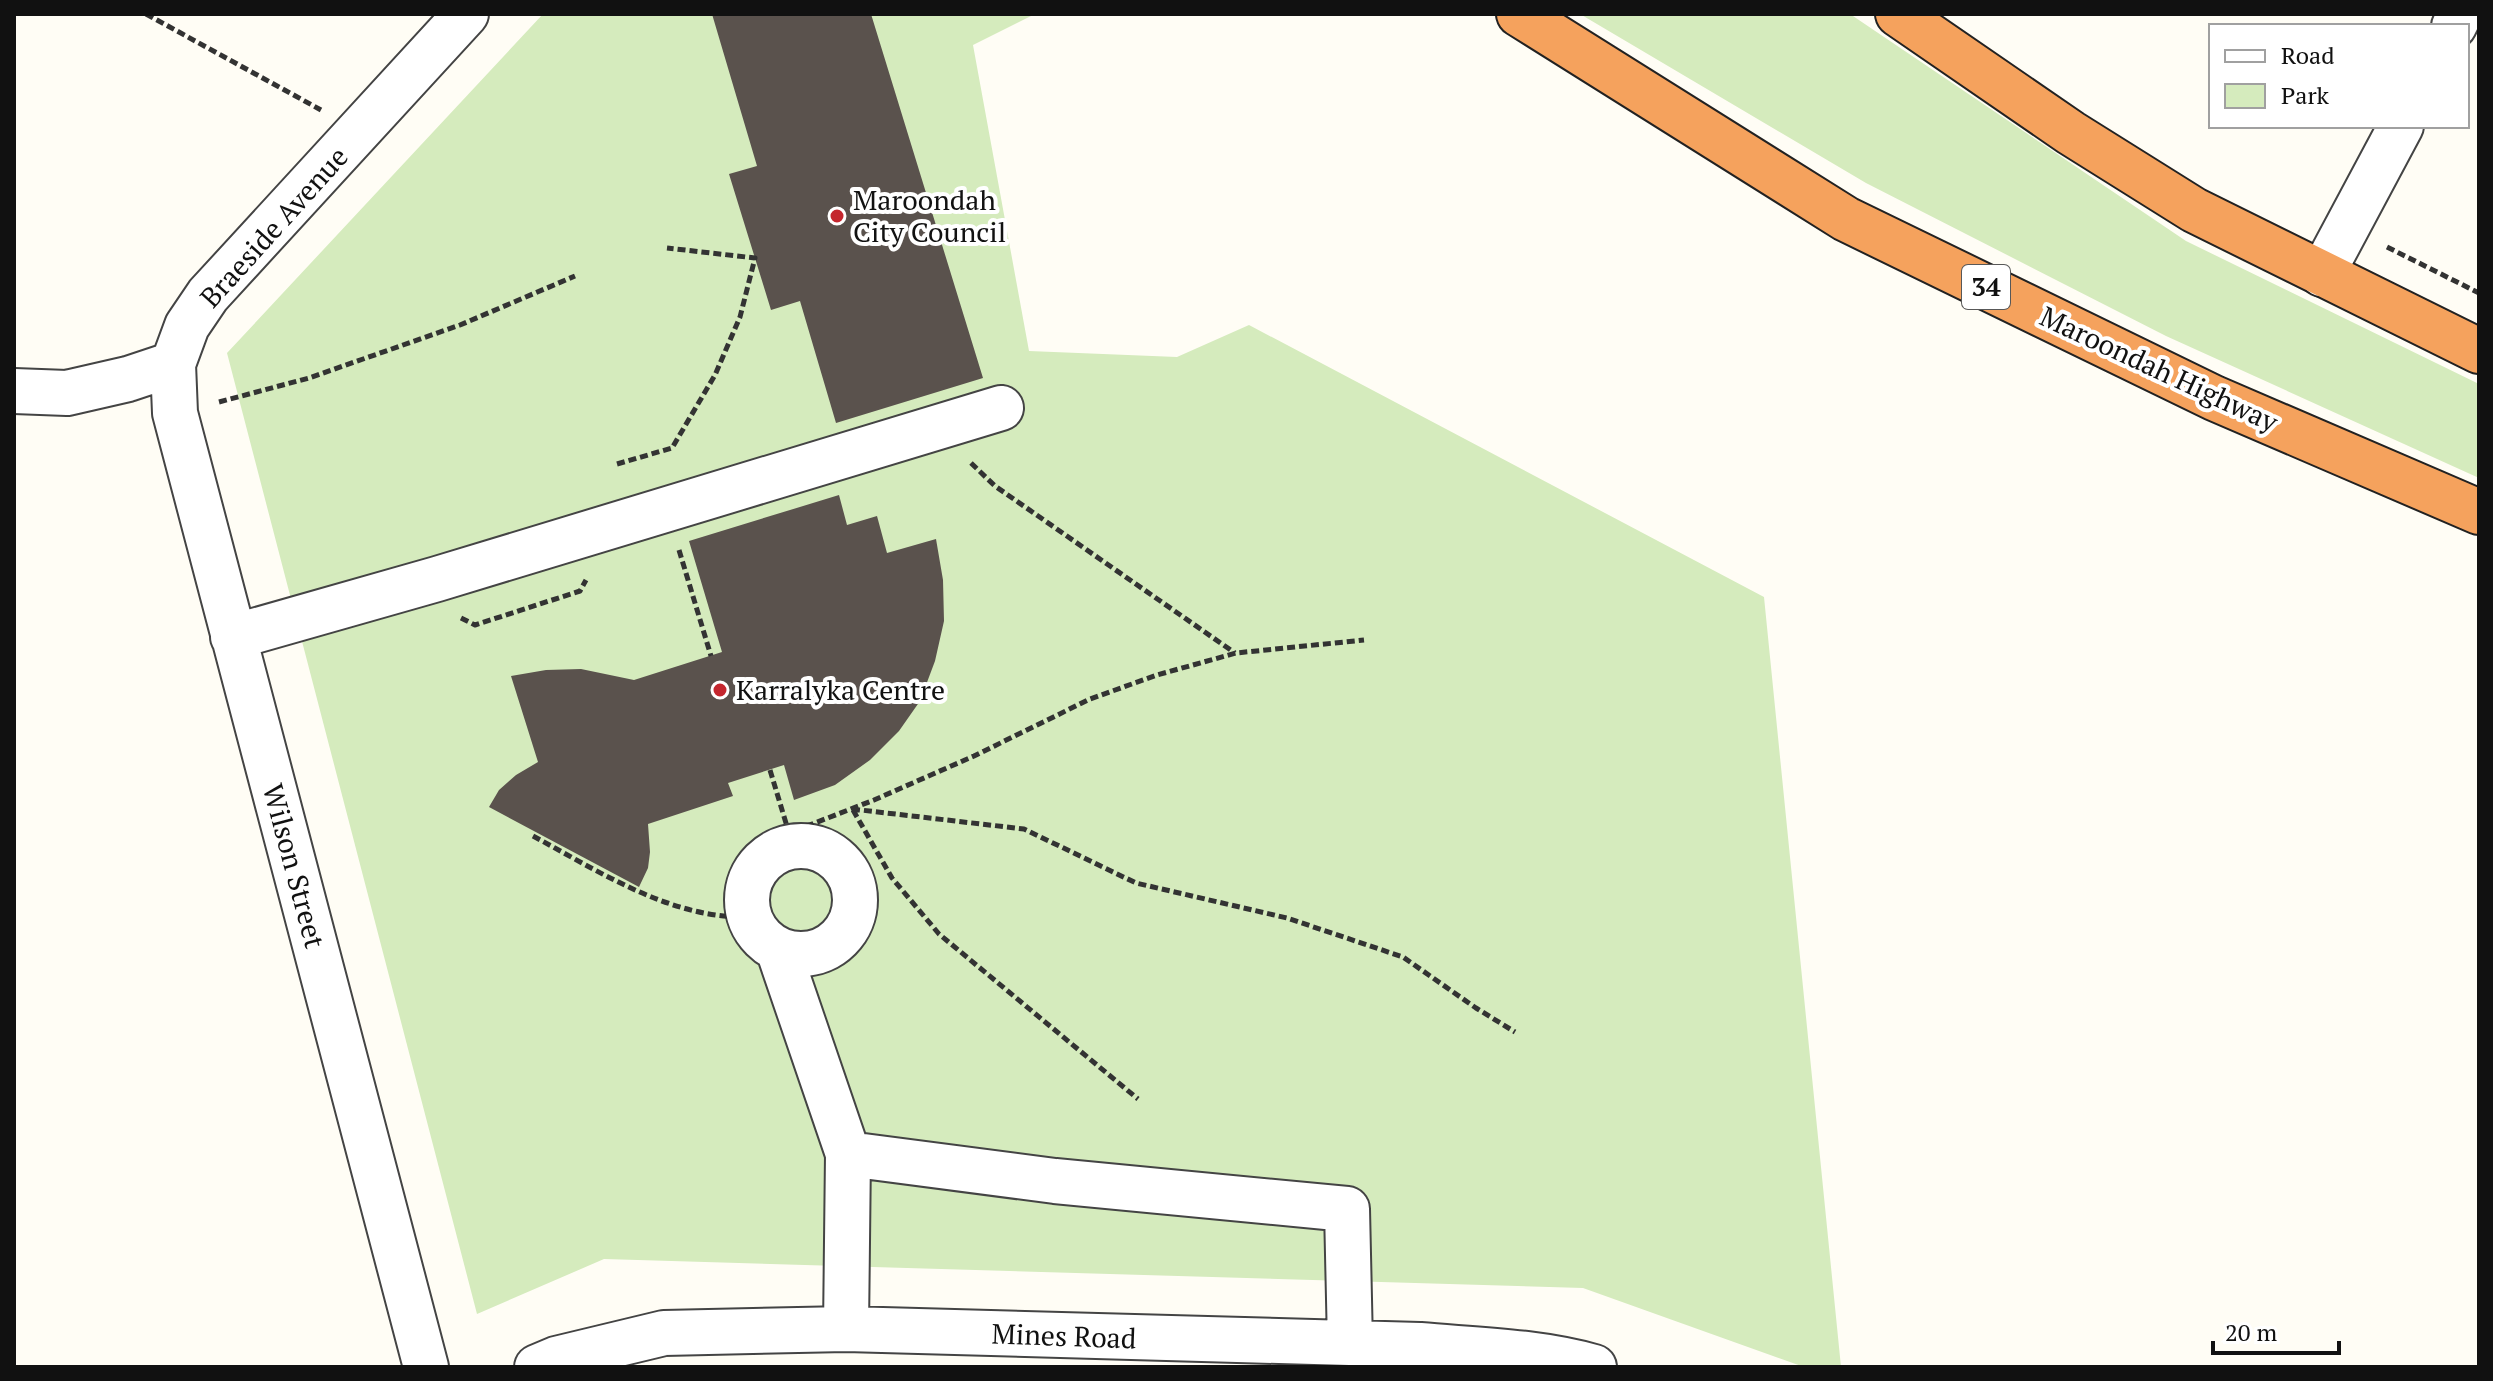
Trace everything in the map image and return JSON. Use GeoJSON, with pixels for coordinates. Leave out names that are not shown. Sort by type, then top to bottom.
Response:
{"type":"FeatureCollection","features":[{"type":"Feature","properties":{"kind":"highway","name":"Maroondah Highway"},"geometry":{"type":"LineString","coordinates":[[1519,14],[1846,219],[2214,398],[2479,512]]}},
{"type":"Feature","properties":{"kind":"highway"},"geometry":{"type":"LineString","coordinates":[[1898,14],[2071,133],[2194,210],[2479,351]]}},
{"type":"Feature","properties":{"kind":"street","name":"Braeside Avenue"},"geometry":{"type":"LineString","coordinates":[[173,364],[187,326],[208,295],[466,14]]}},
{"type":"Feature","properties":{"kind":"street"},"geometry":{"type":"LineString","coordinates":[[2322,274],[2400,128]]}},
{"type":"Feature","properties":{"kind":"street"},"geometry":{"type":"LineString","coordinates":[[14,391],[67,393],[128,379],[173,364]]}},
{"type":"Feature","properties":{"kind":"street","name":"Wilson Street"},"geometry":{"type":"LineString","coordinates":[[173,364],[175,413],[426,1367]]}},
{"type":"Feature","properties":{"kind":"street"},"geometry":{"type":"LineString","coordinates":[[233,637],[1001,408]]}},
{"type":"Feature","properties":{"kind":"street"},"geometry":{"type":"LineString","coordinates":[[764,933],[796,954],[814,953],[831,946],[844,934],[853,918],[856,900],[853,881],[844,865],[830,853],[813,846],[782,842],[753,874],[747,908],[764,933],[848,1154],[846,1329]]}},
{"type":"Feature","properties":{"kind":"street"},"geometry":{"type":"LineString","coordinates":[[848,1154],[1055,1181],[1347,1209],[1350,1344]]}},
{"type":"Feature","properties":{"kind":"street","name":"Mines Road"},"geometry":{"type":"LineString","coordinates":[[537,1367],[556,1359],[664,1333],[846,1329],[1350,1344],[1419,1356],[1525,1354],[1566,1359],[1594,1367]]}},
{"type":"Feature","properties":{"kind":"path"},"geometry":{"type":"LineString","coordinates":[[146,14],[360,131]]}},
{"type":"Feature","properties":{"kind":"path"},"geometry":{"type":"LineString","coordinates":[[2387,247],[2479,293]]}},
{"type":"Feature","properties":{"kind":"path"},"geometry":{"type":"LineString","coordinates":[[617,464],[672,448],[715,375],[740,317],[755,258],[667,248]]}},
{"type":"Feature","properties":{"kind":"path"},"geometry":{"type":"LineString","coordinates":[[175,413],[309,378],[460,325],[575,276]]}},
{"type":"Feature","properties":{"kind":"path"},"geometry":{"type":"LineString","coordinates":[[936,427],[995,486],[1236,653]]}},
{"type":"Feature","properties":{"kind":"path"},"geometry":{"type":"LineString","coordinates":[[667,509],[711,656]]}},
{"type":"Feature","properties":{"kind":"path"},"geometry":{"type":"LineString","coordinates":[[770,770],[782,842],[974,756],[1090,699],[1157,675],[1236,653],[1364,640]]}},
{"type":"Feature","properties":{"kind":"path"},"geometry":{"type":"LineString","coordinates":[[852,809],[1024,829],[1136,883],[1287,918],[1403,957],[1515,1032]]}},
{"type":"Feature","properties":{"kind":"path"},"geometry":{"type":"LineString","coordinates":[[852,809],[892,878],[939,934],[1138,1099]]}},
{"type":"Feature","properties":{"kind":"path"},"geometry":{"type":"LineString","coordinates":[[533,836],[635,892],[723,917],[764,933]]}},
{"type":"Feature","properties":{"kind":"green space"},"geometry":{"type":"Polygon","coordinates":[[[543,14],[1035,14],[973,45],[1029,351],[1177,357],[1249,325],[1764,597],[1841,1367],[1804,1367],[1583,1288],[604,1259],[477,1314],[227,353],[543,14]]]}},
{"type":"Feature","properties":{"kind":"green space"},"geometry":{"type":"Polygon","coordinates":[[[1580,14],[1850,14],[2186,241],[2479,384],[2479,478],[2166,336],[1866,183],[1580,14]]]}},
{"type":"Feature","properties":{"kind":"building","name":"Maroondah City Council"},"geometry":{"type":"Polygon","coordinates":[[[712,14],[871,14],[983,378],[836,423],[800,301],[771,310],[729,174],[757,166],[712,14]]]}},
{"type":"Feature","properties":{"kind":"building","name":"Karralyka Centre"},"geometry":{"type":"Polygon","coordinates":[[[839,495],[847,525],[877,516],[887,553],[936,539],[943,580],[944,621],[935,661],[920,701],[899,731],[870,760],[835,785],[794,800],[784,765],[728,783],[733,796],[648,824],[648,868],[639,887],[489,807],[499,790],[538,762],[511,676],[546,670],[581,669],[634,680],[722,652],[689,541],[839,495]]]}},
{"type":"Feature","properties":{"kind":"place","name":"Maroondah City Council"},"geometry":{"type":"Point","coordinates":[837,216]}},
{"type":"Feature","properties":{"kind":"place","name":"Karralyka Centre"},"geometry":{"type":"Point","coordinates":[720,690]}}]}
